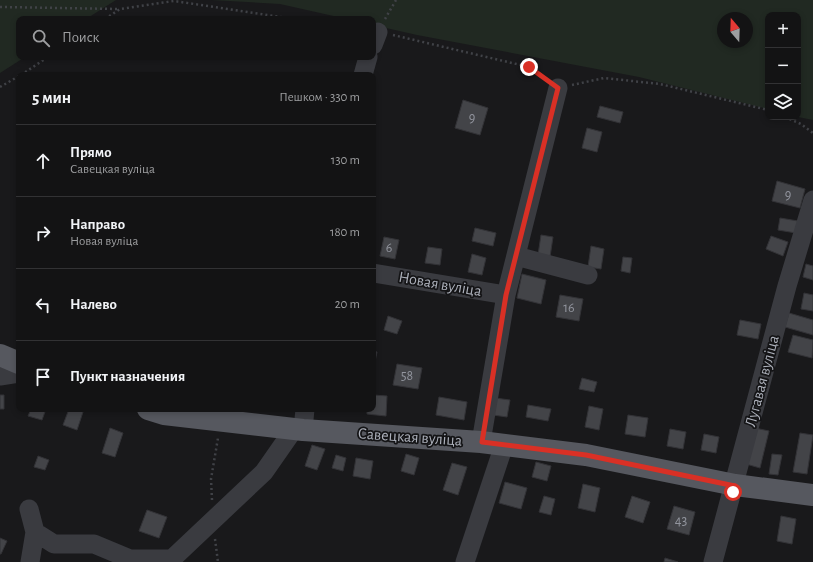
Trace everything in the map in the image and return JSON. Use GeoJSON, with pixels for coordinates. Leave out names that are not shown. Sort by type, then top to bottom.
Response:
{"type":"FeatureCollection","features":[{"type":"Feature","properties":{"kind":"main road"},"geometry":{"type":"LineString","coordinates":[[0,355],[16,362]]}},
{"type":"Feature","properties":{"kind":"main road","name":"Савецкая вуліца"},"geometry":{"type":"LineString","coordinates":[[158,412],[164,414],[301,422],[586,455],[735,486],[813,495]]}},
{"type":"Feature","properties":{"kind":"street"},"geometry":{"type":"LineString","coordinates":[[364,72],[367,60]]}},
{"type":"Feature","properties":{"kind":"street"},"geometry":{"type":"LineString","coordinates":[[482,442],[506,295],[558,88]]}},
{"type":"Feature","properties":{"kind":"street","name":"Лугавая вуліца"},"geometry":{"type":"LineString","coordinates":[[713,562],[813,200]]}},
{"type":"Feature","properties":{"kind":"street"},"geometry":{"type":"LineString","coordinates":[[516,256],[588,275]]}},
{"type":"Feature","properties":{"kind":"street","name":"Новая вуліца"},"geometry":{"type":"LineString","coordinates":[[376,273],[506,295]]}},
{"type":"Feature","properties":{"kind":"street"},"geometry":{"type":"LineString","coordinates":[[0,376],[16,373]]}},
{"type":"Feature","properties":{"kind":"street"},"geometry":{"type":"LineString","coordinates":[[35,532],[54,544],[94,544],[127,561],[172,559],[264,472],[301,422]]}},
{"type":"Feature","properties":{"kind":"street"},"geometry":{"type":"LineString","coordinates":[[465,562],[504,445]]}},
{"type":"Feature","properties":{"kind":"street"},"geometry":{"type":"LineString","coordinates":[[29,509],[35,532],[30,562]]}},
{"type":"Feature","properties":{"kind":"path"},"geometry":{"type":"LineString","coordinates":[[396,0],[376,38],[529,67],[558,88],[604,78],[660,84],[765,109]]}},
{"type":"Feature","properties":{"kind":"path"},"geometry":{"type":"LineString","coordinates":[[0,7],[120,9],[174,1],[274,16]]}},
{"type":"Feature","properties":{"kind":"path"},"geometry":{"type":"LineString","coordinates":[[110,16],[120,9]]}},
{"type":"Feature","properties":{"kind":"path"},"geometry":{"type":"LineString","coordinates":[[26,72],[44,60]]}},
{"type":"Feature","properties":{"kind":"path"},"geometry":{"type":"LineString","coordinates":[[0,86],[16,78]]}},
{"type":"Feature","properties":{"kind":"path"},"geometry":{"type":"LineString","coordinates":[[792,120],[801,124],[813,133]]}},
{"type":"Feature","properties":{"kind":"path"},"geometry":{"type":"LineString","coordinates":[[218,562],[212,521],[211,479],[219,435]]}},
{"type":"Feature","properties":{"kind":"shaded area"},"geometry":{"type":"Polygon","coordinates":[[[0,0],[116,0],[91,16],[16,16],[16,60],[20,60],[0,73],[0,0]]]}},
{"type":"Feature","properties":{"kind":"shaded area"},"geometry":{"type":"Polygon","coordinates":[[[211,0],[813,0],[813,120],[801,118],[801,12],[765,12],[765,108],[639,77],[417,35],[376,26],[376,16],[334,16],[280,4],[211,0]]]}},
{"type":"Feature","properties":{"kind":"building"},"geometry":{"type":"Polygon","coordinates":[[[463,100],[488,108],[480,135],[455,128],[463,100]]]}},
{"type":"Feature","properties":{"kind":"building"},"geometry":{"type":"Polygon","coordinates":[[[600,106],[623,112],[620,123],[597,117],[600,106]]]}},
{"type":"Feature","properties":{"kind":"building"},"geometry":{"type":"Polygon","coordinates":[[[587,128],[602,132],[597,152],[582,148],[587,128]]]}},
{"type":"Feature","properties":{"kind":"building"},"geometry":{"type":"Polygon","coordinates":[[[777,181],[805,189],[800,208],[772,201],[777,181]]]}},
{"type":"Feature","properties":{"kind":"building"},"geometry":{"type":"Polygon","coordinates":[[[780,218],[798,221],[796,233],[778,230],[780,218]]]}},
{"type":"Feature","properties":{"kind":"building"},"geometry":{"type":"Polygon","coordinates":[[[475,228],[496,233],[493,246],[472,241],[475,228]]]}},
{"type":"Feature","properties":{"kind":"building"},"geometry":{"type":"Polygon","coordinates":[[[541,235],[553,237],[550,257],[538,255],[541,235]]]}},
{"type":"Feature","properties":{"kind":"building"},"geometry":{"type":"Polygon","coordinates":[[[771,236],[788,242],[783,256],[766,249],[771,236]]]}},
{"type":"Feature","properties":{"kind":"building"},"geometry":{"type":"Polygon","coordinates":[[[384,237],[399,240],[395,259],[380,256],[384,237]]]}},
{"type":"Feature","properties":{"kind":"building"},"geometry":{"type":"Polygon","coordinates":[[[591,246],[604,249],[601,269],[588,267],[591,246]]]}},
{"type":"Feature","properties":{"kind":"building"},"geometry":{"type":"Polygon","coordinates":[[[428,247],[442,249],[440,265],[425,263],[428,247]]]}},
{"type":"Feature","properties":{"kind":"building"},"geometry":{"type":"Polygon","coordinates":[[[472,254],[486,258],[482,275],[468,272],[472,254]]]}},
{"type":"Feature","properties":{"kind":"building"},"geometry":{"type":"Polygon","coordinates":[[[623,257],[632,258],[630,273],[621,271],[623,257]]]}},
{"type":"Feature","properties":{"kind":"building"},"geometry":{"type":"Polygon","coordinates":[[[806,264],[813,266],[813,280],[803,277],[806,264]]]}},
{"type":"Feature","properties":{"kind":"building"},"geometry":{"type":"Polygon","coordinates":[[[522,274],[546,280],[541,304],[517,298],[522,274]]]}},
{"type":"Feature","properties":{"kind":"building"},"geometry":{"type":"Polygon","coordinates":[[[804,293],[813,295],[813,311],[801,309],[804,293]]]}},
{"type":"Feature","properties":{"kind":"building"},"geometry":{"type":"Polygon","coordinates":[[[560,295],[583,299],[579,321],[556,317],[560,295]]]}},
{"type":"Feature","properties":{"kind":"building"},"geometry":{"type":"Polygon","coordinates":[[[789,313],[813,320],[813,335],[785,327],[789,313]]]}},
{"type":"Feature","properties":{"kind":"building"},"geometry":{"type":"Polygon","coordinates":[[[388,316],[402,321],[397,334],[384,330],[388,316]]]}},
{"type":"Feature","properties":{"kind":"building"},"geometry":{"type":"Polygon","coordinates":[[[740,320],[761,324],[758,339],[737,335],[740,320]]]}},
{"type":"Feature","properties":{"kind":"building"},"geometry":{"type":"Polygon","coordinates":[[[793,335],[813,340],[812,358],[788,352],[793,335]]]}},
{"type":"Feature","properties":{"kind":"building"},"geometry":{"type":"Polygon","coordinates":[[[397,364],[422,368],[418,389],[393,385],[397,364]]]}},
{"type":"Feature","properties":{"kind":"building"},"geometry":{"type":"Polygon","coordinates":[[[582,378],[597,382],[594,392],[579,389],[582,378]]]}},
{"type":"Feature","properties":{"kind":"building"},"geometry":{"type":"Polygon","coordinates":[[[0,395],[4,395],[4,409],[0,409],[0,395]]]}},
{"type":"Feature","properties":{"kind":"building"},"geometry":{"type":"Polygon","coordinates":[[[376,395],[387,396],[386,416],[367,414],[367,412],[376,412],[376,395]]]}},
{"type":"Feature","properties":{"kind":"building"},"geometry":{"type":"Polygon","coordinates":[[[439,397],[467,402],[464,420],[436,415],[439,397]]]}},
{"type":"Feature","properties":{"kind":"building"},"geometry":{"type":"Polygon","coordinates":[[[495,398],[510,400],[507,417],[493,415],[495,398]]]}},
{"type":"Feature","properties":{"kind":"building"},"geometry":{"type":"Polygon","coordinates":[[[528,405],[551,409],[548,421],[526,417],[528,405]]]}},
{"type":"Feature","properties":{"kind":"building"},"geometry":{"type":"Polygon","coordinates":[[[589,406],[603,409],[599,430],[585,427],[589,406]]]}},
{"type":"Feature","properties":{"kind":"building"},"geometry":{"type":"Polygon","coordinates":[[[30,412],[45,412],[42,420],[28,416],[30,412]]]}},
{"type":"Feature","properties":{"kind":"building"},"geometry":{"type":"Polygon","coordinates":[[[68,412],[83,412],[77,430],[63,425],[68,412]]]}},
{"type":"Feature","properties":{"kind":"building"},"geometry":{"type":"Polygon","coordinates":[[[628,415],[648,418],[645,437],[625,434],[628,415]]]}},
{"type":"Feature","properties":{"kind":"building"},"geometry":{"type":"Polygon","coordinates":[[[110,428],[123,433],[115,457],[102,453],[110,428]]]}},
{"type":"Feature","properties":{"kind":"building"},"geometry":{"type":"Polygon","coordinates":[[[755,428],[769,431],[760,468],[746,464],[755,428]]]}},
{"type":"Feature","properties":{"kind":"building"},"geometry":{"type":"Polygon","coordinates":[[[670,429],[686,432],[683,449],[667,446],[670,429]]]}},
{"type":"Feature","properties":{"kind":"building"},"geometry":{"type":"Polygon","coordinates":[[[800,433],[813,435],[807,474],[793,472],[800,433]]]}},
{"type":"Feature","properties":{"kind":"building"},"geometry":{"type":"Polygon","coordinates":[[[704,434],[719,437],[716,453],[701,450],[704,434]]]}},
{"type":"Feature","properties":{"kind":"building"},"geometry":{"type":"Polygon","coordinates":[[[312,445],[325,449],[317,470],[305,466],[312,445]]]}},
{"type":"Feature","properties":{"kind":"building"},"geometry":{"type":"Polygon","coordinates":[[[406,454],[419,458],[414,475],[401,471],[406,454]]]}},
{"type":"Feature","properties":{"kind":"building"},"geometry":{"type":"Polygon","coordinates":[[[772,454],[782,455],[778,475],[769,474],[772,454]]]}},
{"type":"Feature","properties":{"kind":"building"},"geometry":{"type":"Polygon","coordinates":[[[336,455],[346,458],[343,471],[332,468],[336,455]]]}},
{"type":"Feature","properties":{"kind":"building"},"geometry":{"type":"Polygon","coordinates":[[[38,456],[49,460],[45,470],[34,467],[38,456]]]}},
{"type":"Feature","properties":{"kind":"building"},"geometry":{"type":"Polygon","coordinates":[[[356,458],[373,461],[370,479],[353,476],[356,458]]]}},
{"type":"Feature","properties":{"kind":"building"},"geometry":{"type":"Polygon","coordinates":[[[536,462],[551,466],[547,481],[532,477],[536,462]]]}},
{"type":"Feature","properties":{"kind":"building"},"geometry":{"type":"Polygon","coordinates":[[[452,463],[467,467],[458,495],[443,490],[452,463]]]}},
{"type":"Feature","properties":{"kind":"building"},"geometry":{"type":"Polygon","coordinates":[[[505,482],[527,488],[521,509],[499,503],[505,482]]]}},
{"type":"Feature","properties":{"kind":"building"},"geometry":{"type":"Polygon","coordinates":[[[583,484],[600,488],[595,512],[578,508],[583,484]]]}},
{"type":"Feature","properties":{"kind":"building"},"geometry":{"type":"Polygon","coordinates":[[[544,496],[555,499],[551,515],[539,512],[544,496]]]}},
{"type":"Feature","properties":{"kind":"building"},"geometry":{"type":"Polygon","coordinates":[[[632,496],[650,502],[643,523],[625,517],[632,496]]]}},
{"type":"Feature","properties":{"kind":"building"},"geometry":{"type":"Polygon","coordinates":[[[674,506],[695,512],[689,535],[667,529],[674,506]]]}},
{"type":"Feature","properties":{"kind":"building"},"geometry":{"type":"Polygon","coordinates":[[[147,510],[167,517],[159,538],[139,531],[147,510]]]}},
{"type":"Feature","properties":{"kind":"building"},"geometry":{"type":"Polygon","coordinates":[[[781,516],[796,519],[792,544],[777,541],[781,516]]]}},
{"type":"Feature","properties":{"kind":"building"},"geometry":{"type":"Polygon","coordinates":[[[0,538],[7,541],[1,554],[0,554],[0,538]]]}},
{"type":"Feature","properties":{"kind":"building"},"geometry":{"type":"Polygon","coordinates":[[[665,558],[678,562],[664,562],[665,558]]]}},
{"type":"Feature","properties":{"kind":"route"},"geometry":{"type":"LineString","coordinates":[[529,67],[558,88],[506,295],[482,442],[586,455],[735,486],[733,492]]}}]}
